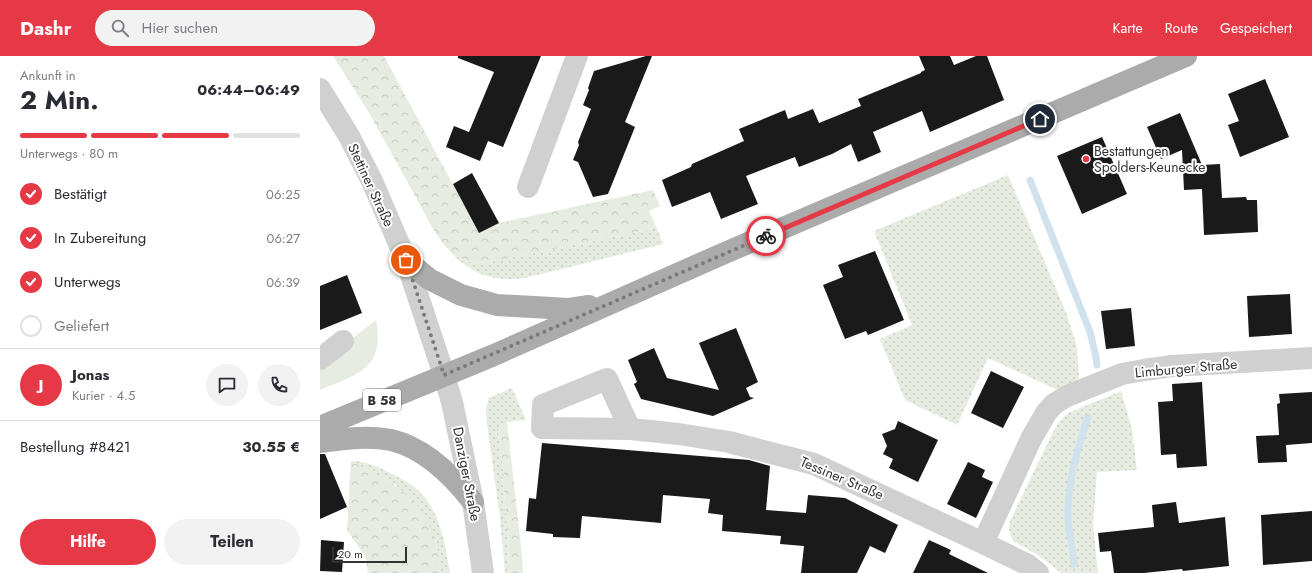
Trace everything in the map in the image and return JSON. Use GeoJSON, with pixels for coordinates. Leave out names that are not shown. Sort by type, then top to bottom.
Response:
{"type":"FeatureCollection","features":[{"type":"Feature","properties":{"kind":"main road","name":"B 58"},"geometry":{"type":"LineString","coordinates":[[320,427],[1186,56]]}},
{"type":"Feature","properties":{"kind":"main road"},"geometry":{"type":"LineString","coordinates":[[406,260],[429,279],[461,295],[497,305],[569,309],[610,303]]}},
{"type":"Feature","properties":{"kind":"main road"},"geometry":{"type":"LineString","coordinates":[[320,442],[370,438],[389,440],[405,444],[434,462],[462,488],[473,502]]}},
{"type":"Feature","properties":{"kind":"street"},"geometry":{"type":"LineString","coordinates":[[528,187],[576,56]]}},
{"type":"Feature","properties":{"kind":"street","name":"Stettiner Straße"},"geometry":{"type":"LineString","coordinates":[[320,89],[349,136],[372,181],[406,260],[444,375]]}},
{"type":"Feature","properties":{"kind":"street"},"geometry":{"type":"LineString","coordinates":[[320,359],[343,341]]}},
{"type":"Feature","properties":{"kind":"street","name":"Limburger Straße"},"geometry":{"type":"LineString","coordinates":[[983,542],[1031,439],[1046,413],[1054,404],[1066,396],[1122,374],[1144,370],[1172,366],[1312,358]]}},
{"type":"Feature","properties":{"kind":"street","name":"Danziger Straße"},"geometry":{"type":"LineString","coordinates":[[444,375],[452,402],[473,502],[483,573]]}},
{"type":"Feature","properties":{"kind":"street","name":"Tessiner Straße"},"geometry":{"type":"LineString","coordinates":[[630,429],[679,434],[729,442],[814,464],[983,542],[1028,565],[1038,573]]}},
{"type":"Feature","properties":{"kind":"green space"},"geometry":{"type":"Polygon","coordinates":[[[333,56],[384,56],[479,233],[499,223],[653,190],[660,206],[649,211],[655,224],[647,230],[485,263],[468,262],[456,255],[454,256],[434,230],[368,111],[333,56]]]}},
{"type":"Feature","properties":{"kind":"green space"},"geometry":{"type":"Polygon","coordinates":[[[1008,175],[1067,315],[1077,347],[1079,378],[1077,381],[1058,390],[988,358],[957,425],[905,400],[880,339],[912,325],[874,231],[1008,175]]]}},
{"type":"Feature","properties":{"kind":"green space"},"geometry":{"type":"Polygon","coordinates":[[[655,224],[663,244],[525,278],[504,279],[487,276],[462,263],[454,256],[456,255],[468,262],[485,263],[647,230],[655,224]]]}},
{"type":"Feature","properties":{"kind":"green space"},"geometry":{"type":"Polygon","coordinates":[[[376,320],[378,336],[376,349],[372,359],[366,367],[357,374],[320,390],[320,364],[376,320]]]}},
{"type":"Feature","properties":{"kind":"green space"},"geometry":{"type":"Polygon","coordinates":[[[512,388],[526,420],[505,422],[497,428],[504,473],[502,474],[510,573],[505,573],[500,517],[486,409],[489,398],[512,388]]]}},
{"type":"Feature","properties":{"kind":"green space"},"geometry":{"type":"Polygon","coordinates":[[[1121,391],[1132,429],[1137,470],[1097,472],[1093,525],[1098,573],[1061,573],[1038,555],[1013,541],[1009,530],[1010,521],[1059,422],[1068,413],[1121,391]]]}},
{"type":"Feature","properties":{"kind":"green space"},"geometry":{"type":"Polygon","coordinates":[[[507,422],[523,573],[510,573],[502,474],[504,473],[497,428],[507,422]]]}},
{"type":"Feature","properties":{"kind":"green space"},"geometry":{"type":"Polygon","coordinates":[[[351,461],[367,463],[382,469],[407,482],[421,493],[428,501],[438,520],[444,541],[450,573],[441,573],[436,541],[396,485],[351,461]]]}},
{"type":"Feature","properties":{"kind":"green space"},"geometry":{"type":"Polygon","coordinates":[[[351,461],[403,491],[422,511],[429,524],[436,544],[441,573],[368,573],[366,558],[347,530],[351,461]]]}},
{"type":"Feature","properties":{"kind":"building"},"geometry":{"type":"Polygon","coordinates":[[[458,56],[541,56],[503,147],[488,141],[480,161],[446,147],[454,126],[469,132],[494,72],[458,58],[458,56]]]}},
{"type":"Feature","properties":{"kind":"building"},"geometry":{"type":"Polygon","coordinates":[[[646,56],[652,56],[625,122],[635,127],[608,194],[593,197],[578,162],[573,160],[579,145],[578,142],[591,109],[583,105],[594,71],[646,56]]]}},
{"type":"Feature","properties":{"kind":"building"},"geometry":{"type":"Polygon","coordinates":[[[919,56],[950,56],[954,65],[976,56],[987,56],[1004,100],[930,132],[922,111],[873,132],[881,152],[858,162],[851,144],[832,154],[799,167],[795,157],[746,176],[758,204],[721,219],[710,192],[672,207],[662,180],[691,167],[692,164],[744,141],[739,129],[785,110],[788,119],[813,109],[819,123],[861,106],[858,99],[925,70],[919,56]]]}},
{"type":"Feature","properties":{"kind":"building"},"geometry":{"type":"Polygon","coordinates":[[[1265,79],[1289,137],[1240,157],[1228,125],[1239,121],[1228,94],[1265,79]]]}},
{"type":"Feature","properties":{"kind":"building"},"geometry":{"type":"Polygon","coordinates":[[[1180,113],[1202,165],[1220,164],[1222,198],[1246,197],[1247,200],[1257,200],[1258,232],[1204,235],[1202,189],[1184,190],[1182,150],[1161,159],[1147,127],[1180,113]]]}},
{"type":"Feature","properties":{"kind":"building"},"geometry":{"type":"Polygon","coordinates":[[[1102,137],[1127,194],[1082,214],[1057,156],[1102,137]]]}},
{"type":"Feature","properties":{"kind":"building"},"geometry":{"type":"Polygon","coordinates":[[[472,173],[499,223],[479,233],[453,184],[472,173]]]}},
{"type":"Feature","properties":{"kind":"building"},"geometry":{"type":"Polygon","coordinates":[[[875,251],[904,320],[868,335],[866,331],[845,339],[823,285],[843,277],[838,265],[875,251]]]}},
{"type":"Feature","properties":{"kind":"building"},"geometry":{"type":"Polygon","coordinates":[[[347,275],[362,313],[320,330],[320,286],[347,275]]]}},
{"type":"Feature","properties":{"kind":"building"},"geometry":{"type":"Polygon","coordinates":[[[1290,294],[1292,334],[1249,337],[1247,296],[1290,294]]]}},
{"type":"Feature","properties":{"kind":"building"},"geometry":{"type":"Polygon","coordinates":[[[1131,308],[1135,346],[1106,349],[1101,311],[1131,308]]]}},
{"type":"Feature","properties":{"kind":"building"},"geometry":{"type":"Polygon","coordinates":[[[736,328],[758,382],[746,388],[750,397],[754,398],[713,416],[641,399],[634,384],[637,382],[628,360],[654,348],[667,378],[719,390],[699,343],[736,328]]]}},
{"type":"Feature","properties":{"kind":"building"},"geometry":{"type":"Polygon","coordinates":[[[991,371],[1024,387],[1003,428],[971,413],[991,371]]]}},
{"type":"Feature","properties":{"kind":"building"},"geometry":{"type":"Polygon","coordinates":[[[1202,382],[1207,466],[1177,468],[1176,454],[1161,455],[1158,402],[1173,401],[1172,384],[1202,382]]]}},
{"type":"Feature","properties":{"kind":"building"},"geometry":{"type":"Polygon","coordinates":[[[1312,392],[1312,443],[1286,445],[1287,462],[1258,463],[1256,436],[1279,435],[1277,404],[1280,403],[1279,394],[1312,392]]]}},
{"type":"Feature","properties":{"kind":"building"},"geometry":{"type":"Polygon","coordinates":[[[898,421],[938,440],[918,482],[889,468],[893,459],[883,454],[887,446],[882,434],[895,429],[898,421]]]}},
{"type":"Feature","properties":{"kind":"building"},"geometry":{"type":"Polygon","coordinates":[[[542,443],[749,460],[770,466],[766,510],[806,513],[808,495],[845,498],[898,525],[885,553],[870,546],[857,573],[801,573],[804,546],[780,544],[781,536],[722,531],[723,515],[708,513],[710,499],[663,495],[661,523],[582,516],[580,538],[553,537],[553,534],[526,531],[529,498],[536,499],[542,443]]]}},
{"type":"Feature","properties":{"kind":"building"},"geometry":{"type":"Polygon","coordinates":[[[320,454],[325,454],[347,507],[320,519],[320,454]]]}},
{"type":"Feature","properties":{"kind":"building"},"geometry":{"type":"Polygon","coordinates":[[[968,462],[985,470],[982,477],[993,482],[976,518],[947,504],[968,462]]]}},
{"type":"Feature","properties":{"kind":"building"},"geometry":{"type":"Polygon","coordinates":[[[1176,502],[1179,523],[1225,517],[1229,566],[1183,571],[1182,569],[1144,573],[1114,573],[1111,551],[1100,552],[1098,533],[1154,527],[1152,505],[1176,502]]]}},
{"type":"Feature","properties":{"kind":"building"},"geometry":{"type":"Polygon","coordinates":[[[1312,511],[1312,561],[1263,565],[1261,515],[1312,511]]]}},
{"type":"Feature","properties":{"kind":"building"},"geometry":{"type":"Polygon","coordinates":[[[321,540],[344,542],[342,572],[320,571],[321,540]]]}},
{"type":"Feature","properties":{"kind":"building"},"geometry":{"type":"Polygon","coordinates":[[[929,540],[951,550],[949,554],[988,573],[913,573],[929,540]]]}},
{"type":"Feature","properties":{"kind":"waterway"},"geometry":{"type":"LineString","coordinates":[[1030,180],[1090,332],[1097,365]]}},
{"type":"Feature","properties":{"kind":"waterway"},"geometry":{"type":"LineString","coordinates":[[1074,564],[1068,519],[1069,493],[1077,455],[1088,417]]}},
{"type":"Feature","properties":{"kind":"way so far"},"geometry":{"type":"LineString","coordinates":[[406,260],[444,375],[494,355],[766,236]]}},
{"type":"Feature","properties":{"kind":"place","name":"Bestattungen Spolders-Keunecke"},"geometry":{"type":"Point","coordinates":[1086,159]}},
{"type":"Feature","properties":{"kind":"route"},"geometry":{"type":"LineString","coordinates":[[766,236],[1040,119]]}}]}
